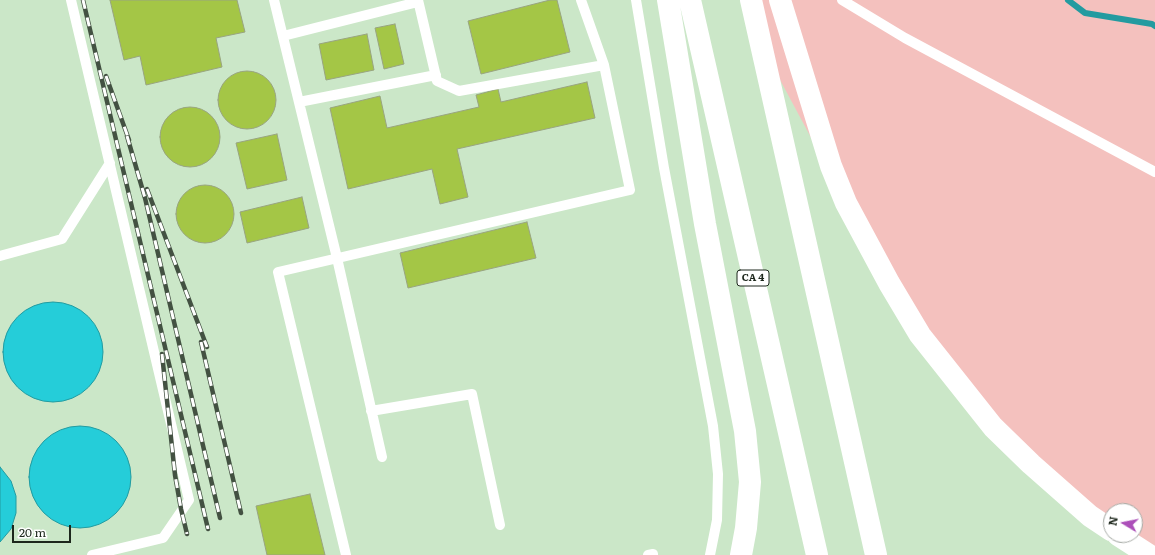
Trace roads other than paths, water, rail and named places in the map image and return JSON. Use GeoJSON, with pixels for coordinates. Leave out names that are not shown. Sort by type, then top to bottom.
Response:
{"type":"FeatureCollection","features":[{"type":"Feature","properties":{"kind":"highway"},"geometry":{"type":"LineString","coordinates":[[668,0],[705,224],[745,431],[750,482],[746,528],[741,555]]}},
{"type":"Feature","properties":{"kind":"highway","name":"CA 4"},"geometry":{"type":"LineString","coordinates":[[690,0],[817,555]]}},
{"type":"Feature","properties":{"kind":"highway"},"geometry":{"type":"LineString","coordinates":[[751,0],[876,555]]}},
{"type":"Feature","properties":{"kind":"highway"},"geometry":{"type":"LineString","coordinates":[[780,0],[831,166],[846,203],[889,283],[920,335],[993,426],[1030,464],[1084,511],[1103,524]]}},
{"type":"Feature","properties":{"kind":"highway"},"geometry":{"type":"LineString","coordinates":[[1130,543],[1149,555]]}},
{"type":"Feature","properties":{"kind":"lane"},"geometry":{"type":"LineString","coordinates":[[70,0],[189,500],[163,538],[92,555]]}},
{"type":"Feature","properties":{"kind":"lane"},"geometry":{"type":"LineString","coordinates":[[274,0],[337,258],[382,457]]}},
{"type":"Feature","properties":{"kind":"lane"},"geometry":{"type":"LineString","coordinates":[[346,555],[278,272],[630,190],[604,65],[581,0]]}},
{"type":"Feature","properties":{"kind":"lane"},"geometry":{"type":"LineString","coordinates":[[636,0],[664,168],[714,426],[718,474],[717,520],[710,555]]}},
{"type":"Feature","properties":{"kind":"lane"},"geometry":{"type":"LineString","coordinates":[[842,0],[905,38],[1155,172]]}},
{"type":"Feature","properties":{"kind":"lane"},"geometry":{"type":"LineString","coordinates":[[283,36],[418,1],[438,81],[459,91],[604,65]]}},
{"type":"Feature","properties":{"kind":"lane"},"geometry":{"type":"LineString","coordinates":[[299,102],[436,76]]}},
{"type":"Feature","properties":{"kind":"lane"},"geometry":{"type":"LineString","coordinates":[[0,256],[62,239],[110,163]]}},
{"type":"Feature","properties":{"kind":"lane"},"geometry":{"type":"LineString","coordinates":[[371,411],[472,394],[500,525]]}},
{"type":"Feature","properties":{"kind":"lane"},"geometry":{"type":"LineString","coordinates":[[648,555],[654,554],[653,555]]}},
{"type":"Feature","properties":{"kind":"water"},"geometry":{"type":"Polygon","coordinates":[[[53,302],[72,305],[89,316],[100,333],[103,352],[100,371],[89,388],[72,399],[53,402],[34,399],[17,388],[6,371],[3,352],[6,333],[17,316],[34,305],[53,302]]]}},
{"type":"Feature","properties":{"kind":"water"},"geometry":{"type":"Polygon","coordinates":[[[80,426],[100,429],[109,434],[123,448],[128,457],[131,477],[128,497],[123,506],[109,520],[100,525],[80,528],[60,525],[51,520],[37,506],[32,497],[29,477],[32,457],[37,448],[51,434],[60,429],[80,426]]]}},
{"type":"Feature","properties":{"kind":"water"},"geometry":{"type":"Polygon","coordinates":[[[0,467],[11,481],[16,496],[16,513],[11,529],[0,542],[0,467]]]}},
{"type":"Feature","properties":{"kind":"waterway"},"geometry":{"type":"LineString","coordinates":[[1068,0],[1085,13],[1152,24],[1155,26]]}},
{"type":"Feature","properties":{"kind":"railway"},"geometry":{"type":"LineString","coordinates":[[83,0],[208,529]]}},
{"type":"Feature","properties":{"kind":"railway"},"geometry":{"type":"LineString","coordinates":[[106,76],[129,140]]}},
{"type":"Feature","properties":{"kind":"railway"},"geometry":{"type":"LineString","coordinates":[[127,136],[145,198],[220,518]]}},
{"type":"Feature","properties":{"kind":"railway"},"geometry":{"type":"LineString","coordinates":[[147,189],[207,347]]}},
{"type":"Feature","properties":{"kind":"railway"},"geometry":{"type":"LineString","coordinates":[[201,342],[241,513]]}},
{"type":"Feature","properties":{"kind":"railway"},"geometry":{"type":"LineString","coordinates":[[162,354],[175,475],[187,534]]}}]}
